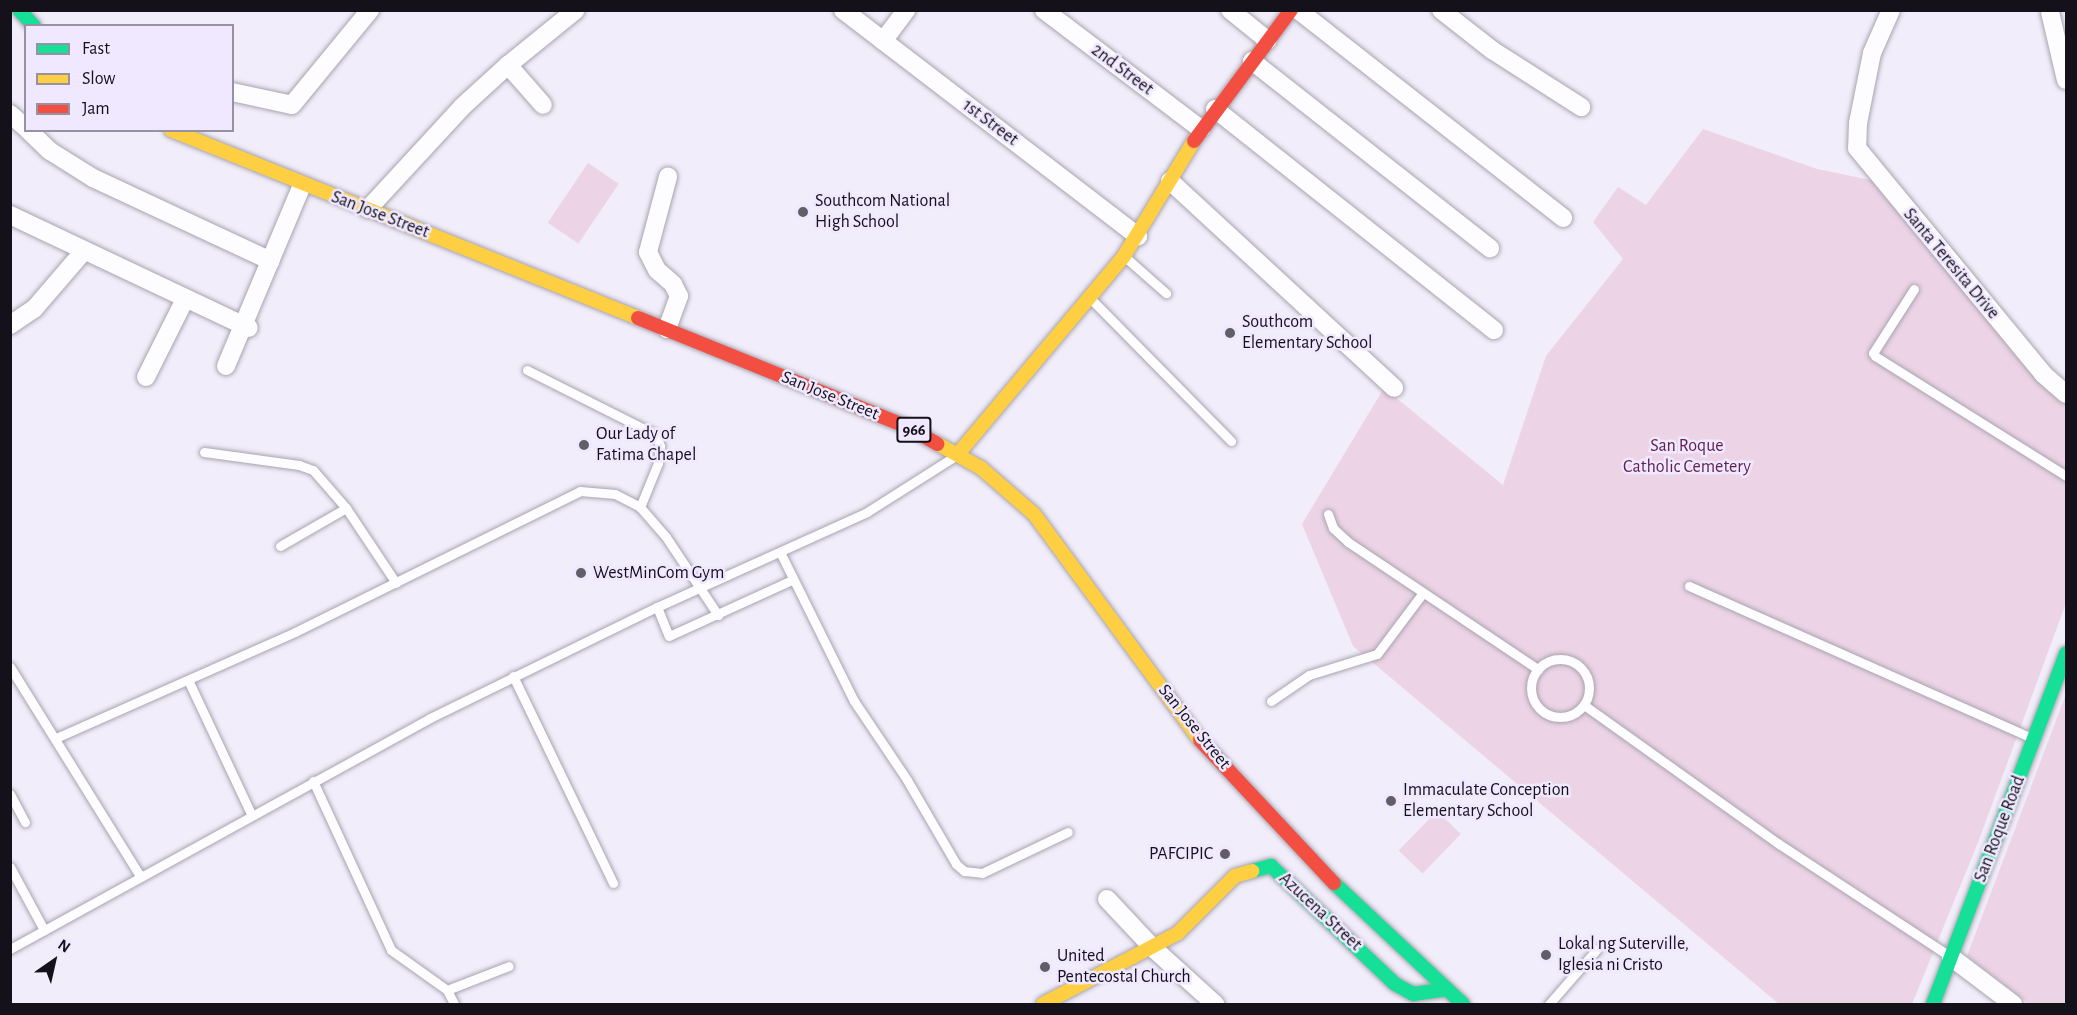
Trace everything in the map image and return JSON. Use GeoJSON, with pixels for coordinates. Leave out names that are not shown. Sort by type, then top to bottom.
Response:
{"type":"FeatureCollection","features":[{"type":"Feature","properties":{"kind":"main road"},"geometry":{"type":"LineString","coordinates":[[19,10],[32,24]]}},
{"type":"Feature","properties":{"kind":"main road"},"geometry":{"type":"LineString","coordinates":[[958,454],[1124,255],[1138,236],[1201,129],[1291,10]]}},
{"type":"Feature","properties":{"kind":"main road","name":"San Jose Street"},"geometry":{"type":"LineString","coordinates":[[176,132],[302,185],[368,209],[908,427],[958,454],[1012,492],[1034,514],[1200,739],[1332,881],[1463,1005]]}},
{"type":"Feature","properties":{"kind":"main road","name":"San Roque Road"},"geometry":{"type":"LineString","coordinates":[[1933,1005],[2067,653]]}},
{"type":"Feature","properties":{"kind":"main road","name":"Azucena Street"},"geometry":{"type":"LineString","coordinates":[[1043,1005],[1178,933],[1235,876],[1271,866],[1395,984],[1413,994],[1447,989]]}},
{"type":"Feature","properties":{"kind":"street"},"geometry":{"type":"LineString","coordinates":[[234,92],[292,105],[370,10]]}},
{"type":"Feature","properties":{"kind":"street"},"geometry":{"type":"LineString","coordinates":[[368,209],[508,65],[576,10]]}},
{"type":"Feature","properties":{"kind":"street","name":"1st Street"},"geometry":{"type":"LineString","coordinates":[[843,10],[1138,236]]}},
{"type":"Feature","properties":{"kind":"street"},"geometry":{"type":"LineString","coordinates":[[883,41],[906,10]]}},
{"type":"Feature","properties":{"kind":"street","name":"2nd Street"},"geometry":{"type":"LineString","coordinates":[[1044,10],[1201,129]]}},
{"type":"Feature","properties":{"kind":"street"},"geometry":{"type":"LineString","coordinates":[[1230,10],[1268,40]]}},
{"type":"Feature","properties":{"kind":"street"},"geometry":{"type":"LineString","coordinates":[[1298,10],[1563,218]]}},
{"type":"Feature","properties":{"kind":"street"},"geometry":{"type":"LineString","coordinates":[[1441,10],[1492,50],[1581,107]]}},
{"type":"Feature","properties":{"kind":"street","name":"Santa Teresita Drive"},"geometry":{"type":"LineString","coordinates":[[1891,10],[1872,53],[1856,145],[1860,153],[2043,374],[2067,394]]}},
{"type":"Feature","properties":{"kind":"street"},"geometry":{"type":"LineString","coordinates":[[2050,12],[2067,80]]}},
{"type":"Feature","properties":{"kind":"street"},"geometry":{"type":"LineString","coordinates":[[1252,61],[1490,248]]}},
{"type":"Feature","properties":{"kind":"street"},"geometry":{"type":"LineString","coordinates":[[508,65],[543,105]]}},
{"type":"Feature","properties":{"kind":"street"},"geometry":{"type":"LineString","coordinates":[[1215,109],[1494,330]]}},
{"type":"Feature","properties":{"kind":"street"},"geometry":{"type":"LineString","coordinates":[[10,114],[24,126]]}},
{"type":"Feature","properties":{"kind":"street"},"geometry":{"type":"LineString","coordinates":[[30,132],[50,151],[93,178],[270,261]]}},
{"type":"Feature","properties":{"kind":"street"},"geometry":{"type":"LineString","coordinates":[[667,329],[679,296],[674,284],[657,270],[648,252],[668,177]]}},
{"type":"Feature","properties":{"kind":"street"},"geometry":{"type":"LineString","coordinates":[[1170,181],[1395,387]]}},
{"type":"Feature","properties":{"kind":"street"},"geometry":{"type":"LineString","coordinates":[[226,366],[246,327],[270,261],[302,185]]}},
{"type":"Feature","properties":{"kind":"street"},"geometry":{"type":"LineString","coordinates":[[10,215],[83,252],[246,327]]}},
{"type":"Feature","properties":{"kind":"street"},"geometry":{"type":"LineString","coordinates":[[10,325],[34,309],[83,252]]}},
{"type":"Feature","properties":{"kind":"street"},"geometry":{"type":"LineString","coordinates":[[146,377],[185,299]]}},
{"type":"Feature","properties":{"kind":"street"},"geometry":{"type":"LineString","coordinates":[[1107,899],[1153,948],[1215,1005]]}},
{"type":"Feature","properties":{"kind":"street"},"geometry":{"type":"LineString","coordinates":[[1952,957],[2013,1005]]}},
{"type":"Feature","properties":{"kind":"lane"},"geometry":{"type":"LineString","coordinates":[[1124,255],[1166,293]]}},
{"type":"Feature","properties":{"kind":"lane"},"geometry":{"type":"LineString","coordinates":[[1914,289],[1873,352],[1875,356],[2067,476]]}},
{"type":"Feature","properties":{"kind":"lane"},"geometry":{"type":"LineString","coordinates":[[1089,297],[1231,441]]}},
{"type":"Feature","properties":{"kind":"lane"},"geometry":{"type":"LineString","coordinates":[[527,370],[656,435],[660,446],[658,463],[640,507]]}},
{"type":"Feature","properties":{"kind":"lane"},"geometry":{"type":"LineString","coordinates":[[204,452],[299,465],[313,470],[346,508],[396,583]]}},
{"type":"Feature","properties":{"kind":"lane"},"geometry":{"type":"LineString","coordinates":[[10,949],[251,814],[513,676],[657,607],[867,512],[958,454]]}},
{"type":"Feature","properties":{"kind":"lane"},"geometry":{"type":"LineString","coordinates":[[56,738],[189,682],[396,583],[580,491],[615,494],[640,507],[701,587],[718,615]]}},
{"type":"Feature","properties":{"kind":"lane"},"geometry":{"type":"LineString","coordinates":[[280,546],[346,508]]}},
{"type":"Feature","properties":{"kind":"lane"},"geometry":{"type":"LineString","coordinates":[[1328,514],[1334,528],[1348,542],[1422,594],[1538,669]]}},
{"type":"Feature","properties":{"kind":"lane"},"geometry":{"type":"LineString","coordinates":[[780,552],[854,701],[907,780],[956,864],[964,871],[982,873],[1068,832]]}},
{"type":"Feature","properties":{"kind":"lane"},"geometry":{"type":"LineString","coordinates":[[657,607],[669,636],[792,580]]}},
{"type":"Feature","properties":{"kind":"lane"},"geometry":{"type":"LineString","coordinates":[[1689,586],[2034,739]]}},
{"type":"Feature","properties":{"kind":"lane"},"geometry":{"type":"LineString","coordinates":[[1271,701],[1309,675],[1377,654],[1422,594]]}},
{"type":"Feature","properties":{"kind":"lane"},"geometry":{"type":"LineString","coordinates":[[1560,659],[1573,661],[1589,680],[1584,705],[1562,717],[1538,706],[1532,688],[1538,669],[1560,659]]}},
{"type":"Feature","properties":{"kind":"lane"},"geometry":{"type":"LineString","coordinates":[[10,667],[140,876]]}},
{"type":"Feature","properties":{"kind":"lane"},"geometry":{"type":"LineString","coordinates":[[513,676],[613,883]]}},
{"type":"Feature","properties":{"kind":"lane"},"geometry":{"type":"LineString","coordinates":[[189,682],[251,814]]}},
{"type":"Feature","properties":{"kind":"lane"},"geometry":{"type":"LineString","coordinates":[[1584,705],[1779,844],[1952,957]]}},
{"type":"Feature","properties":{"kind":"lane"},"geometry":{"type":"LineString","coordinates":[[313,781],[391,951],[447,990],[454,1005]]}},
{"type":"Feature","properties":{"kind":"lane"},"geometry":{"type":"LineString","coordinates":[[10,794],[25,822]]}},
{"type":"Feature","properties":{"kind":"lane"},"geometry":{"type":"LineString","coordinates":[[10,867],[45,930]]}},
{"type":"Feature","properties":{"kind":"lane"},"geometry":{"type":"LineString","coordinates":[[1549,1005],[1597,949]]}},
{"type":"Feature","properties":{"kind":"lane"},"geometry":{"type":"LineString","coordinates":[[447,990],[509,966]]}},
{"type":"Feature","properties":{"kind":"green space","name":"San Roque Catholic Cemetery"},"geometry":{"type":"Polygon","coordinates":[[[1703,129],[1817,169],[1880,182],[2049,392],[2066,401],[2066,603],[1979,840],[1912,1004],[1779,1004],[1353,646],[1302,524],[1384,388],[1503,485],[1546,356],[1623,259],[1593,222],[1618,187],[1646,205],[1703,129]]]}},
{"type":"Feature","properties":{"kind":"green space"},"geometry":{"type":"Polygon","coordinates":[[[588,163],[619,184],[578,243],[548,223],[588,163]]]}},
{"type":"Feature","properties":{"kind":"green space"},"geometry":{"type":"Polygon","coordinates":[[[2066,694],[2066,1004],[2029,1004],[1967,956],[2066,694]]]}},
{"type":"Feature","properties":{"kind":"green space"},"geometry":{"type":"Polygon","coordinates":[[[1437,811],[1461,834],[1423,873],[1399,851],[1437,811]]]}},
{"type":"Feature","properties":{"kind":"traffic: fast"},"geometry":{"type":"LineString","coordinates":[[19,10],[32,24]]}},
{"type":"Feature","properties":{"kind":"traffic: fast"},"geometry":{"type":"LineString","coordinates":[[1933,1004],[2066,653]]}},
{"type":"Feature","properties":{"kind":"traffic: fast"},"geometry":{"type":"LineString","coordinates":[[1252,871],[1271,866],[1395,984],[1413,994],[1447,989]]}},
{"type":"Feature","properties":{"kind":"traffic: fast"},"geometry":{"type":"LineString","coordinates":[[1334,883],[1463,1004]]}},
{"type":"Feature","properties":{"kind":"traffic: slow"},"geometry":{"type":"LineString","coordinates":[[176,132],[638,318]]}},
{"type":"Feature","properties":{"kind":"traffic: slow"},"geometry":{"type":"LineString","coordinates":[[958,454],[1124,256],[1194,141]]}},
{"type":"Feature","properties":{"kind":"traffic: slow"},"geometry":{"type":"LineString","coordinates":[[938,444],[981,468],[1034,514],[1200,740]]}},
{"type":"Feature","properties":{"kind":"traffic: slow"},"geometry":{"type":"LineString","coordinates":[[1043,1004],[1178,933],[1235,876],[1252,871]]}},
{"type":"Feature","properties":{"kind":"traffic: jam"},"geometry":{"type":"LineString","coordinates":[[1194,141],[1291,10]]}},
{"type":"Feature","properties":{"kind":"traffic: jam"},"geometry":{"type":"LineString","coordinates":[[638,318],[908,427],[938,444]]}},
{"type":"Feature","properties":{"kind":"traffic: jam"},"geometry":{"type":"LineString","coordinates":[[1200,740],[1334,883]]}},
{"type":"Feature","properties":{"kind":"place","name":"Southcom National High School"},"geometry":{"type":"Point","coordinates":[803,212]}},
{"type":"Feature","properties":{"kind":"place","name":"Southcom Elementary School"},"geometry":{"type":"Point","coordinates":[1230,333]}},
{"type":"Feature","properties":{"kind":"place","name":"Our Lady of Fatima Chapel"},"geometry":{"type":"Point","coordinates":[584,445]}},
{"type":"Feature","properties":{"kind":"place","name":"WestMinCom Gym"},"geometry":{"type":"Point","coordinates":[581,573]}},
{"type":"Feature","properties":{"kind":"place","name":"Immaculate Conception Elementary School"},"geometry":{"type":"Point","coordinates":[1391,801]}},
{"type":"Feature","properties":{"kind":"place","name":"PAFCIPIC"},"geometry":{"type":"Point","coordinates":[1225,854]}},
{"type":"Feature","properties":{"kind":"place","name":"Lokal ng Suterville, Iglesia ni Cristo"},"geometry":{"type":"Point","coordinates":[1546,955]}},
{"type":"Feature","properties":{"kind":"place","name":"United Pentecostal Church"},"geometry":{"type":"Point","coordinates":[1045,967]}}]}
